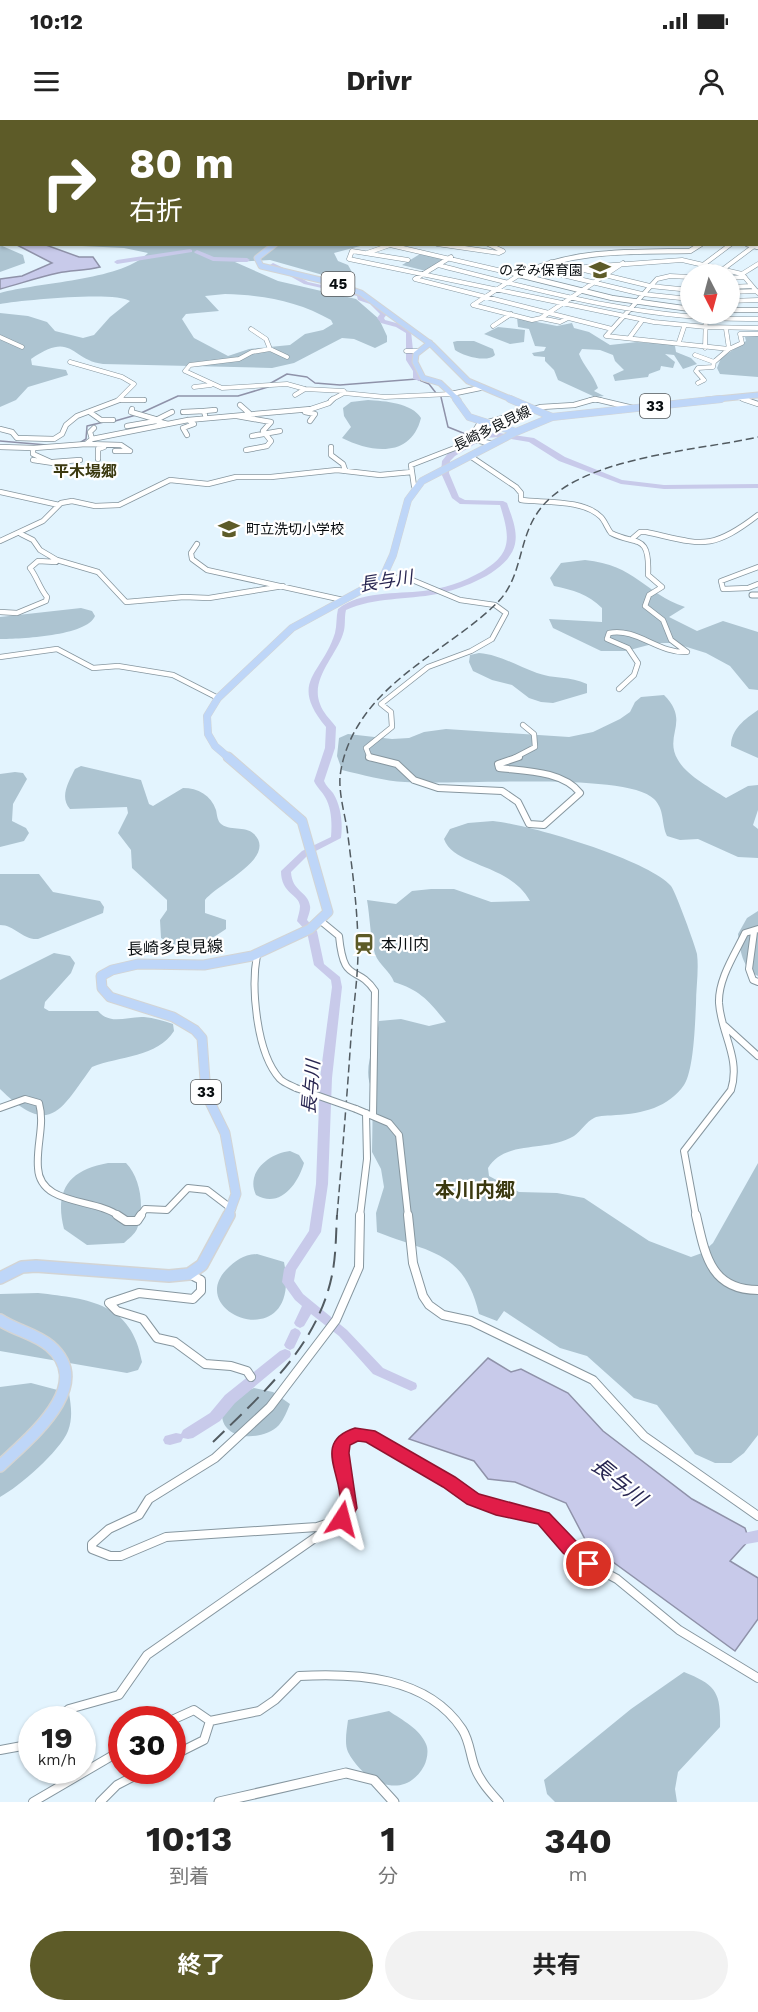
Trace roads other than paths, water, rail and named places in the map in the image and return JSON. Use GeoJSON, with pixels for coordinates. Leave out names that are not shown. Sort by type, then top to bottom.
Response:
{"type":"FeatureCollection","features":[{"type":"Feature","properties":{"kind":"main road","name":"45"},"geometry":{"type":"LineString","coordinates":[[272,246],[257,258],[261,266],[329,282],[361,293],[430,343],[468,381],[552,417]]}},
{"type":"Feature","properties":{"kind":"main road"},"geometry":{"type":"LineString","coordinates":[[430,343],[417,351],[414,360],[422,376],[440,383],[469,417],[515,433]]}},
{"type":"Feature","properties":{"kind":"main road","name":"長崎多良見線"},"geometry":{"type":"LineString","coordinates":[[414,486],[502,439],[552,417],[758,395]]}},
{"type":"Feature","properties":{"kind":"main road"},"geometry":{"type":"LineString","coordinates":[[318,924],[328,912],[306,828],[296,814],[211,740],[206,722],[209,710],[218,698],[292,628],[382,579],[390,567],[414,486]]}},
{"type":"Feature","properties":{"kind":"main road","name":"長崎多良見線"},"geometry":{"type":"LineString","coordinates":[[189,1274],[202,1265],[232,1209],[235,1179],[225,1133],[206,1094],[202,1038],[198,1031],[186,1023],[110,997],[102,990],[99,983],[101,976],[124,964],[206,965],[257,955],[318,924]]}},
{"type":"Feature","properties":{"kind":"main road"},"geometry":{"type":"LineString","coordinates":[[0,1278],[22,1267],[36,1266],[169,1276],[189,1274]]}},
{"type":"Feature","properties":{"kind":"main road"},"geometry":{"type":"LineString","coordinates":[[0,1320],[48,1345],[59,1354],[68,1374],[63,1395],[55,1408],[0,1466]]}},
{"type":"Feature","properties":{"kind":"street"},"geometry":{"type":"LineString","coordinates":[[366,253],[384,246]]}},
{"type":"Feature","properties":{"kind":"street"},"geometry":{"type":"LineString","coordinates":[[399,246],[583,291],[634,302],[680,308]]}},
{"type":"Feature","properties":{"kind":"street"},"geometry":{"type":"LineString","coordinates":[[456,246],[503,251],[492,246]]}},
{"type":"Feature","properties":{"kind":"street"},"geometry":{"type":"LineString","coordinates":[[682,260],[698,246]]}},
{"type":"Feature","properties":{"kind":"street"},"geometry":{"type":"LineString","coordinates":[[704,264],[728,246]]}},
{"type":"Feature","properties":{"kind":"street"},"geometry":{"type":"LineString","coordinates":[[731,264],[756,247]]}},
{"type":"Feature","properties":{"kind":"street"},"geometry":{"type":"LineString","coordinates":[[623,263],[541,318],[532,320],[473,305],[519,275],[550,262],[575,257],[693,250]]}},
{"type":"Feature","properties":{"kind":"street"},"geometry":{"type":"LineString","coordinates":[[408,260],[352,251],[349,259],[400,266],[620,319],[663,326],[758,328]]}},
{"type":"Feature","properties":{"kind":"street"},"geometry":{"type":"LineString","coordinates":[[400,266],[421,251]]}},
{"type":"Feature","properties":{"kind":"street"},"geometry":{"type":"LineString","coordinates":[[620,254],[623,263]]}},
{"type":"Feature","properties":{"kind":"street"},"geometry":{"type":"LineString","coordinates":[[450,257],[415,279],[612,329]]}},
{"type":"Feature","properties":{"kind":"street"},"geometry":{"type":"LineString","coordinates":[[572,268],[682,260],[699,264]]}},
{"type":"Feature","properties":{"kind":"street"},"geometry":{"type":"LineString","coordinates":[[550,262],[650,286],[680,289]]}},
{"type":"Feature","properties":{"kind":"street"},"geometry":{"type":"LineString","coordinates":[[740,277],[744,276],[758,264]]}},
{"type":"Feature","properties":{"kind":"street"},"geometry":{"type":"LineString","coordinates":[[438,265],[628,310],[680,314]]}},
{"type":"Feature","properties":{"kind":"street"},"geometry":{"type":"LineString","coordinates":[[533,268],[642,294],[680,298]]}},
{"type":"Feature","properties":{"kind":"street"},"geometry":{"type":"LineString","coordinates":[[740,275],[744,276],[757,292]]}},
{"type":"Feature","properties":{"kind":"street"},"geometry":{"type":"LineString","coordinates":[[641,322],[628,340],[606,336],[650,286],[662,278],[680,277]]}},
{"type":"Feature","properties":{"kind":"street"},"geometry":{"type":"LineString","coordinates":[[740,286],[752,286]]}},
{"type":"Feature","properties":{"kind":"street"},"geometry":{"type":"LineString","coordinates":[[740,292],[757,292]]}},
{"type":"Feature","properties":{"kind":"street"},"geometry":{"type":"LineString","coordinates":[[740,301],[758,300]]}},
{"type":"Feature","properties":{"kind":"street"},"geometry":{"type":"LineString","coordinates":[[740,310],[758,310]]}},
{"type":"Feature","properties":{"kind":"street"},"geometry":{"type":"LineString","coordinates":[[493,326],[511,314]]}},
{"type":"Feature","properties":{"kind":"street"},"geometry":{"type":"LineString","coordinates":[[541,318],[560,322],[568,318]]}},
{"type":"Feature","properties":{"kind":"street"},"geometry":{"type":"LineString","coordinates":[[740,318],[758,319]]}},
{"type":"Feature","properties":{"kind":"street"},"geometry":{"type":"LineString","coordinates":[[705,324],[705,348]]}},
{"type":"Feature","properties":{"kind":"street"},"geometry":{"type":"LineString","coordinates":[[655,340],[663,326]]}},
{"type":"Feature","properties":{"kind":"street"},"geometry":{"type":"LineString","coordinates":[[684,327],[679,346],[729,349]]}},
{"type":"Feature","properties":{"kind":"street"},"geometry":{"type":"LineString","coordinates":[[251,329],[266,339],[270,349]]}},
{"type":"Feature","properties":{"kind":"street"},"geometry":{"type":"LineString","coordinates":[[726,329],[729,349]]}},
{"type":"Feature","properties":{"kind":"street"},"geometry":{"type":"LineString","coordinates":[[698,383],[704,380],[696,371],[700,367],[713,367],[714,362],[729,349],[742,343],[740,334],[758,334]]}},
{"type":"Feature","properties":{"kind":"street"},"geometry":{"type":"LineString","coordinates":[[0,337],[22,346]]}},
{"type":"Feature","properties":{"kind":"street"},"geometry":{"type":"LineString","coordinates":[[630,337],[679,342]]}},
{"type":"Feature","properties":{"kind":"street"},"geometry":{"type":"LineString","coordinates":[[287,357],[270,349],[252,352],[245,358],[202,362],[186,368],[185,372],[222,388],[290,384],[304,389],[323,388],[385,397],[451,394],[480,388]]}},
{"type":"Feature","properties":{"kind":"street"},"geometry":{"type":"LineString","coordinates":[[406,351],[417,351]]}},
{"type":"Feature","properties":{"kind":"street"},"geometry":{"type":"LineString","coordinates":[[695,355],[714,362]]}},
{"type":"Feature","properties":{"kind":"street"},"geometry":{"type":"LineString","coordinates":[[0,429],[9,430],[17,438],[54,439],[62,434],[66,425],[77,416],[126,397],[134,384],[122,377],[87,369],[87,365],[70,362]]}},
{"type":"Feature","properties":{"kind":"street"},"geometry":{"type":"LineString","coordinates":[[290,384],[296,380]]}},
{"type":"Feature","properties":{"kind":"street"},"geometry":{"type":"LineString","coordinates":[[194,387],[202,388],[212,385]]}},
{"type":"Feature","properties":{"kind":"street"},"geometry":{"type":"LineString","coordinates":[[295,395],[304,389]]}},
{"type":"Feature","properties":{"kind":"street"},"geometry":{"type":"LineString","coordinates":[[86,444],[92,439],[188,420],[321,406],[339,394],[350,393]]}},
{"type":"Feature","properties":{"kind":"street"},"geometry":{"type":"LineString","coordinates":[[738,397],[758,404]]}},
{"type":"Feature","properties":{"kind":"street"},"geometry":{"type":"LineString","coordinates":[[414,486],[411,465],[432,461],[472,437],[476,425],[483,422],[533,409],[574,405],[595,399],[633,408]]}},
{"type":"Feature","properties":{"kind":"street"},"geometry":{"type":"LineString","coordinates":[[120,400],[144,400]]}},
{"type":"Feature","properties":{"kind":"street"},"geometry":{"type":"LineString","coordinates":[[240,405],[249,413]]}},
{"type":"Feature","properties":{"kind":"street"},"geometry":{"type":"LineString","coordinates":[[132,409],[169,424]]}},
{"type":"Feature","properties":{"kind":"street"},"geometry":{"type":"LineString","coordinates":[[183,412],[215,410]]}},
{"type":"Feature","properties":{"kind":"street"},"geometry":{"type":"LineString","coordinates":[[299,410],[315,414],[310,421]]}},
{"type":"Feature","properties":{"kind":"street"},"geometry":{"type":"LineString","coordinates":[[204,411],[205,418]]}},
{"type":"Feature","properties":{"kind":"street"},"geometry":{"type":"LineString","coordinates":[[92,412],[101,420],[113,420]]}},
{"type":"Feature","properties":{"kind":"street"},"geometry":{"type":"LineString","coordinates":[[128,426],[156,420],[172,412]]}},
{"type":"Feature","properties":{"kind":"street"},"geometry":{"type":"LineString","coordinates":[[237,416],[245,419],[261,417],[270,421],[265,426],[266,434],[272,441],[267,446],[246,450]]}},
{"type":"Feature","properties":{"kind":"street"},"geometry":{"type":"LineString","coordinates":[[187,435],[183,428],[194,424],[188,420]]}},
{"type":"Feature","properties":{"kind":"street"},"geometry":{"type":"LineString","coordinates":[[92,439],[89,435],[94,428]]}},
{"type":"Feature","properties":{"kind":"street"},"geometry":{"type":"LineString","coordinates":[[252,436],[280,431]]}},
{"type":"Feature","properties":{"kind":"street"},"geometry":{"type":"LineString","coordinates":[[472,437],[493,444]]}},
{"type":"Feature","properties":{"kind":"street"},"geometry":{"type":"LineString","coordinates":[[54,439],[59,445]]}},
{"type":"Feature","properties":{"kind":"street"},"geometry":{"type":"LineString","coordinates":[[0,447],[33,448],[86,444],[124,446],[130,451]]}},
{"type":"Feature","properties":{"kind":"street"},"geometry":{"type":"LineString","coordinates":[[98,459],[98,449],[110,446]]}},
{"type":"Feature","properties":{"kind":"street"},"geometry":{"type":"LineString","coordinates":[[332,447],[329,448],[331,455],[343,464],[345,470]]}},
{"type":"Feature","properties":{"kind":"street"},"geometry":{"type":"LineString","coordinates":[[33,448],[33,454],[53,462]]}},
{"type":"Feature","properties":{"kind":"street"},"geometry":{"type":"LineString","coordinates":[[115,452],[130,451]]}},
{"type":"Feature","properties":{"kind":"street"},"geometry":{"type":"LineString","coordinates":[[127,457],[132,453],[130,451]]}},
{"type":"Feature","properties":{"kind":"street"},"geometry":{"type":"LineString","coordinates":[[470,456],[516,487],[521,493],[521,500],[558,502],[594,512],[602,517],[609,531],[644,544],[651,564],[648,573],[650,579],[662,587],[649,595],[645,606],[663,620],[671,640],[687,652],[663,651],[621,631],[609,633],[607,639],[628,648],[638,663],[634,675],[619,689]]}},
{"type":"Feature","properties":{"kind":"street"},"geometry":{"type":"LineString","coordinates":[[33,460],[49,464],[80,460]]}},
{"type":"Feature","properties":{"kind":"street"},"geometry":{"type":"LineString","coordinates":[[0,492],[59,505],[72,501],[95,506],[119,505],[170,480],[188,484],[208,484],[236,477],[271,477],[345,470],[380,475],[412,472]]}},
{"type":"Feature","properties":{"kind":"street"},"geometry":{"type":"LineString","coordinates":[[0,541],[21,534],[57,511],[59,505]]}},
{"type":"Feature","properties":{"kind":"street"},"geometry":{"type":"LineString","coordinates":[[633,538],[640,532],[646,532],[710,543],[723,538],[758,515]]}},
{"type":"Feature","properties":{"kind":"street"},"geometry":{"type":"LineString","coordinates":[[21,534],[33,540],[46,554],[63,562],[98,572],[126,602],[184,597],[209,598],[283,586]]}},
{"type":"Feature","properties":{"kind":"street"},"geometry":{"type":"LineString","coordinates":[[197,544],[191,553],[192,559],[207,570],[343,600]]}},
{"type":"Feature","properties":{"kind":"street"},"geometry":{"type":"LineString","coordinates":[[0,612],[17,613],[46,601],[31,565],[38,561],[63,562]]}},
{"type":"Feature","properties":{"kind":"street"},"geometry":{"type":"LineString","coordinates":[[756,569],[721,581],[723,589],[748,588],[758,584]]}},
{"type":"Feature","properties":{"kind":"street"},"geometry":{"type":"LineString","coordinates":[[382,579],[405,577],[460,600],[495,605],[506,613],[492,639],[471,651],[428,667],[381,704],[391,712],[392,728],[368,745],[366,753],[370,759],[397,764],[414,780],[438,788],[464,791],[502,790],[518,802],[529,824],[544,825],[574,801],[580,793],[573,784],[538,772],[499,768],[498,764],[524,755],[535,747],[534,734],[523,725]]}},
{"type":"Feature","properties":{"kind":"street"},"geometry":{"type":"LineString","coordinates":[[748,588],[755,595]]}},
{"type":"Feature","properties":{"kind":"street"},"geometry":{"type":"LineString","coordinates":[[0,657],[57,649],[93,668],[118,666],[173,675],[218,698]]}},
{"type":"Feature","properties":{"kind":"street"},"geometry":{"type":"LineString","coordinates":[[318,924],[339,936],[343,963],[348,970],[370,981],[375,991],[368,1143],[360,1198],[359,1267],[336,1320],[270,1407],[215,1458],[149,1499],[139,1515],[109,1529],[92,1544],[92,1549],[110,1556],[121,1556],[166,1537],[317,1527],[342,1519]]}},
{"type":"Feature","properties":{"kind":"street"},"geometry":{"type":"LineString","coordinates":[[758,982],[753,980],[748,969],[756,931],[745,933],[721,989],[719,1001],[734,1064],[734,1080],[724,1099],[687,1145],[685,1155],[694,1197],[695,1215],[716,1273],[732,1287],[758,1290]]}},
{"type":"Feature","properties":{"kind":"street"},"geometry":{"type":"LineString","coordinates":[[257,955],[252,981],[263,1036],[275,1072],[284,1082],[296,1088],[369,1114],[395,1128],[399,1135],[413,1263],[423,1296],[429,1305],[443,1315],[471,1321],[593,1380],[644,1436],[758,1516]]}},
{"type":"Feature","properties":{"kind":"street"},"geometry":{"type":"LineString","coordinates":[[725,1026],[758,1056]]}},
{"type":"Feature","properties":{"kind":"street"},"geometry":{"type":"LineString","coordinates":[[0,1108],[26,1098],[34,1099],[39,1103],[42,1132],[38,1174],[45,1189],[57,1195],[105,1206],[130,1222],[137,1221],[145,1209],[166,1210],[188,1188],[207,1190],[232,1209]]}},
{"type":"Feature","properties":{"kind":"street"},"geometry":{"type":"LineString","coordinates":[[189,1274],[201,1280],[201,1291],[193,1299],[153,1293],[122,1294],[109,1303],[117,1311],[143,1319],[157,1338],[175,1342],[205,1364],[231,1366],[247,1371],[251,1377]]}},
{"type":"Feature","properties":{"kind":"street"},"geometry":{"type":"LineString","coordinates":[[80,1706],[119,1695],[147,1655],[342,1519],[349,1508],[341,1453],[342,1442],[355,1434],[369,1435],[449,1482],[473,1499],[496,1508],[543,1518],[570,1548],[589,1564],[617,1579],[679,1630],[758,1678]]}},
{"type":"Feature","properties":{"kind":"street"},"geometry":{"type":"LineString","coordinates":[[186,1714],[194,1710],[210,1721],[259,1711],[275,1700],[299,1676],[366,1677],[397,1684],[430,1698],[450,1712],[463,1731],[483,1783],[499,1802]]}},
{"type":"Feature","properties":{"kind":"street"},"geometry":{"type":"LineString","coordinates":[[186,1749],[204,1740],[210,1721]]}},
{"type":"Feature","properties":{"kind":"street"},"geometry":{"type":"LineString","coordinates":[[0,1750],[18,1747]]}},
{"type":"Feature","properties":{"kind":"street"},"geometry":{"type":"LineString","coordinates":[[33,1802],[108,1758]]}},
{"type":"Feature","properties":{"kind":"street"},"geometry":{"type":"LineString","coordinates":[[219,1802],[346,1773],[374,1780],[394,1802]]}},
{"type":"Feature","properties":{"kind":"street"},"geometry":{"type":"LineString","coordinates":[[100,1802],[119,1784]]}},
{"type":"Feature","properties":{"kind":"water"},"geometry":{"type":"Polygon","coordinates":[[[19,246],[49,246],[79,257],[93,257],[100,267],[44,276],[0,289],[0,279],[22,276],[52,263],[19,246]]]}},
{"type":"Feature","properties":{"kind":"water"},"geometry":{"type":"Polygon","coordinates":[[[488,1358],[511,1372],[521,1369],[568,1393],[603,1431],[692,1499],[745,1528],[749,1540],[730,1561],[758,1578],[758,1619],[735,1651],[587,1543],[566,1503],[515,1482],[488,1479],[474,1461],[409,1439],[488,1358]]]}},
{"type":"Feature","properties":{"kind":"waterway"},"geometry":{"type":"LineString","coordinates":[[117,262],[190,251]]}},
{"type":"Feature","properties":{"kind":"waterway"},"geometry":{"type":"LineString","coordinates":[[197,252],[213,259],[247,260]]}},
{"type":"Feature","properties":{"kind":"waterway"},"geometry":{"type":"LineString","coordinates":[[273,265],[286,271]]}},
{"type":"Feature","properties":{"kind":"waterway"},"geometry":{"type":"LineString","coordinates":[[290,274],[306,283],[360,295],[360,299],[372,303],[384,314],[380,318],[383,322],[398,325],[409,332],[410,360],[417,371],[417,379]]}},
{"type":"Feature","properties":{"kind":"waterway"},"geometry":{"type":"LineString","coordinates":[[271,383],[287,374],[307,377],[315,383],[340,385],[417,379],[429,384],[436,393]]}},
{"type":"Feature","properties":{"kind":"waterway"},"geometry":{"type":"LineString","coordinates":[[141,413],[178,396],[238,396],[268,387]]}},
{"type":"Feature","properties":{"kind":"waterway"},"geometry":{"type":"LineString","coordinates":[[441,397],[448,427],[468,435],[483,436]]}},
{"type":"Feature","properties":{"kind":"waterway"},"geometry":{"type":"LineString","coordinates":[[115,421],[136,415]]}},
{"type":"Feature","properties":{"kind":"waterway"},"geometry":{"type":"LineString","coordinates":[[81,442],[86,439],[87,426],[104,422]]}},
{"type":"Feature","properties":{"kind":"waterway","name":"長与川"},"geometry":{"type":"LineString","coordinates":[[309,1305],[299,1297],[288,1282],[290,1269],[315,1232],[322,1184],[326,1078],[337,987],[336,979],[319,965],[312,931],[302,921],[304,901],[288,884],[286,871],[305,853],[336,838],[337,823],[334,806],[319,781],[330,748],[331,727],[320,714],[314,702],[313,692],[319,671],[339,633],[342,609],[368,599],[437,592],[486,572],[503,560],[511,544],[509,523],[503,503],[463,502],[456,498],[445,473],[446,461],[452,454],[483,436],[499,435],[531,440],[562,459],[621,482],[664,487],[758,486]]}},
{"type":"Feature","properties":{"kind":"waterway"},"geometry":{"type":"LineString","coordinates":[[0,441],[47,445]]}},
{"type":"Feature","properties":{"kind":"waterway"},"geometry":{"type":"LineString","coordinates":[[300,1323],[309,1305]]}},
{"type":"Feature","properties":{"kind":"waterway","name":"長与川"},"geometry":{"type":"LineString","coordinates":[[309,1305],[343,1333],[378,1371],[411,1386]]}},
{"type":"Feature","properties":{"kind":"waterway"},"geometry":{"type":"LineString","coordinates":[[290,1345],[295,1333]]}},
{"type":"Feature","properties":{"kind":"waterway"},"geometry":{"type":"LineString","coordinates":[[188,1434],[215,1417],[230,1399],[285,1354]]}},
{"type":"Feature","properties":{"kind":"waterway"},"geometry":{"type":"LineString","coordinates":[[170,1440],[176,1438]]}},
{"type":"Feature","properties":{"kind":"waterway"},"geometry":{"type":"LineString","coordinates":[[735,1540],[758,1536]]}},
{"type":"Feature","properties":{"kind":"railway"},"geometry":{"type":"LineString","coordinates":[[337,1216],[358,950],[354,889],[340,777],[344,756],[355,730],[372,706],[388,689],[497,603],[516,572],[530,526],[536,515],[553,496],[577,480],[637,460],[758,437]]}},
{"type":"Feature","properties":{"kind":"railway"},"geometry":{"type":"LineString","coordinates":[[213,1442],[270,1386],[303,1344],[316,1321],[326,1297],[333,1270],[337,1215]]}},
{"type":"Feature","properties":{"kind":"place","name":"のぞみ保育園"},"geometry":{"type":"Point","coordinates":[600,270]}},
{"type":"Feature","properties":{"kind":"place","name":"町立洗切小学校"},"geometry":{"type":"Point","coordinates":[229,529]}},
{"type":"Feature","properties":{"kind":"place","name":"本川内"},"geometry":{"type":"Point","coordinates":[364,944]}},
{"type":"Feature","properties":{"kind":"district","name":"平木場郷"},"geometry":{"type":"Point","coordinates":[85,471]}},
{"type":"Feature","properties":{"kind":"district","name":"本川内郷"},"geometry":{"type":"Point","coordinates":[475,1190]}}]}
